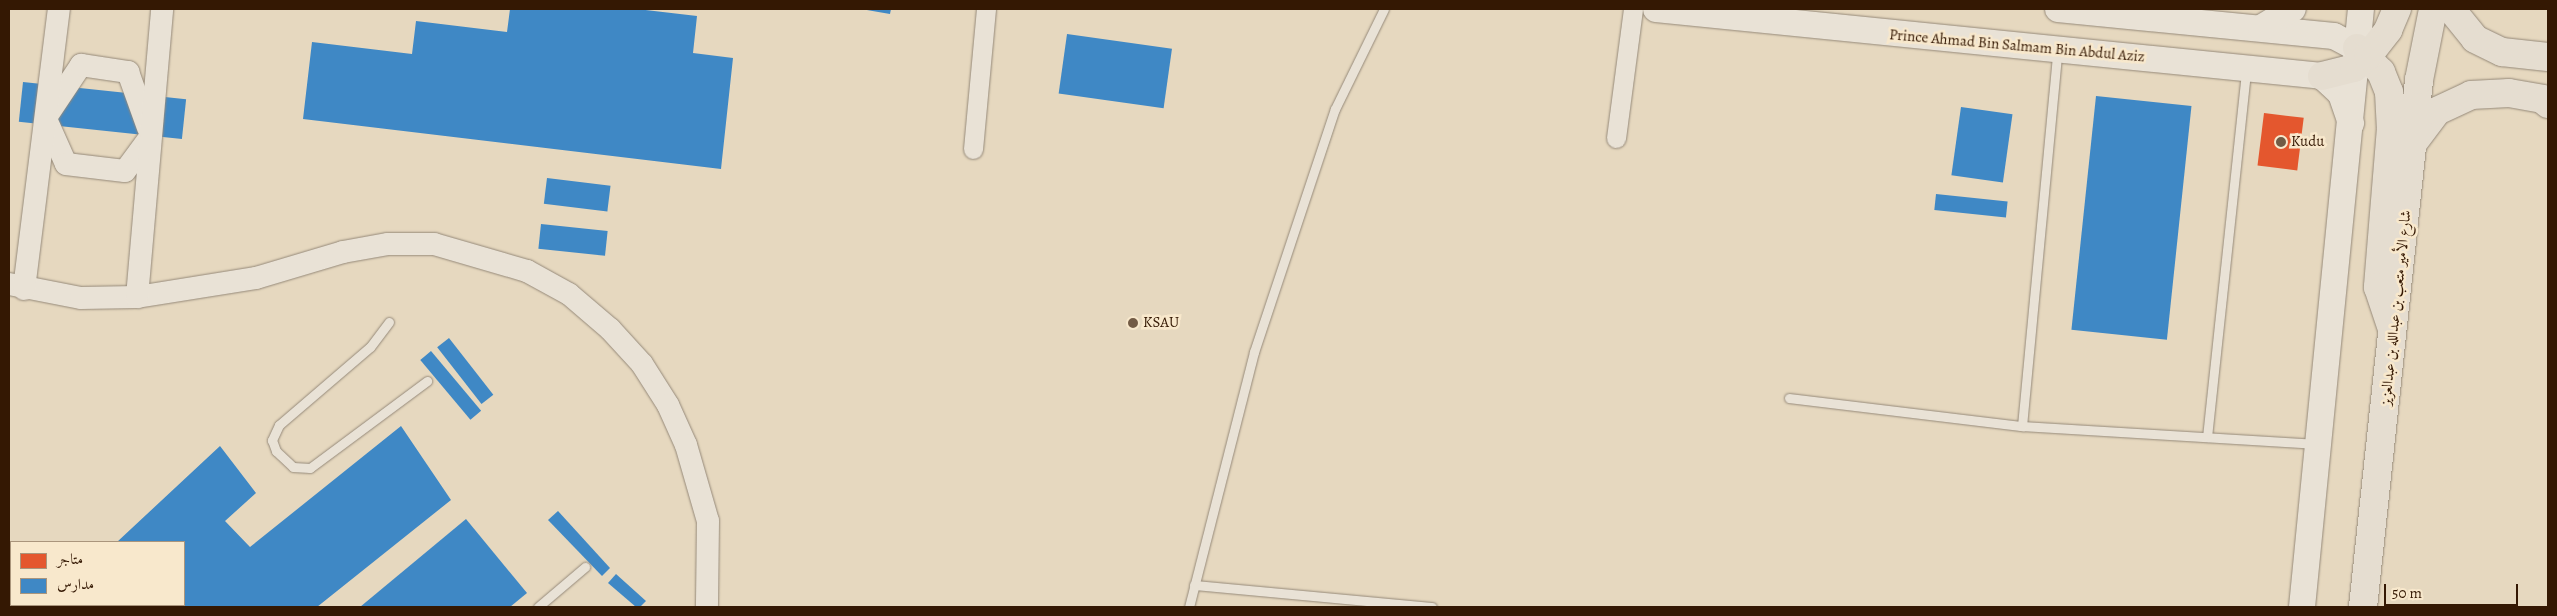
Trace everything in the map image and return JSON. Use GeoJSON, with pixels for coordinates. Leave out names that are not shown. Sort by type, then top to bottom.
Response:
{"type":"FeatureCollection","features":[{"type":"Feature","properties":{"kind":"main road","name":"Prince Ahmad Bin Salmam Bin Abdul Aziz"},"geometry":{"type":"LineString","coordinates":[[1656,9],[1718,13],[2058,50],[2246,67],[2322,76]]}},
{"type":"Feature","properties":{"kind":"main road"},"geometry":{"type":"LineString","coordinates":[[2261,28],[2293,9]]}},
{"type":"Feature","properties":{"kind":"main road"},"geometry":{"type":"LineString","coordinates":[[2302,607],[2359,57],[2361,9]]}},
{"type":"Feature","properties":{"kind":"main road"},"geometry":{"type":"LineString","coordinates":[[2351,122],[2341,94],[2322,76],[2359,57],[2388,30],[2397,9]]}},
{"type":"Feature","properties":{"kind":"main road","name":"شارع الأمير متعب بن عبدالله بن عبدالعزيز"},"geometry":{"type":"LineString","coordinates":[[2364,607],[2420,80],[2433,9]]}},
{"type":"Feature","properties":{"kind":"main road"},"geometry":{"type":"LineString","coordinates":[[2451,9],[2475,39],[2502,52],[2548,57]]}},
{"type":"Feature","properties":{"kind":"main road"},"geometry":{"type":"LineString","coordinates":[[2070,10],[2334,36],[2381,72],[2389,92],[2391,128],[2378,287],[2394,334]]}},
{"type":"Feature","properties":{"kind":"main road"},"geometry":{"type":"LineString","coordinates":[[2413,143],[2437,111],[2471,95],[2509,93],[2542,99],[2548,104]]}},
{"type":"Feature","properties":{"kind":"street"},"geometry":{"type":"LineString","coordinates":[[59,9],[46,118],[16,286],[81,298],[137,297],[256,278],[343,252],[388,244],[434,244],[527,271],[569,294],[610,329],[642,364],[668,405],[686,445],[708,521],[707,607]]}},
{"type":"Feature","properties":{"kind":"street"},"geometry":{"type":"LineString","coordinates":[[137,297],[162,9]]}},
{"type":"Feature","properties":{"kind":"street"},"geometry":{"type":"LineString","coordinates":[[973,149],[986,9]]}},
{"type":"Feature","properties":{"kind":"street"},"geometry":{"type":"LineString","coordinates":[[1616,138],[1633,9]]}},
{"type":"Feature","properties":{"kind":"street"},"geometry":{"type":"LineString","coordinates":[[46,118],[81,65],[128,72],[150,136]]}},
{"type":"Feature","properties":{"kind":"street"},"geometry":{"type":"LineString","coordinates":[[46,118],[66,164],[125,171],[150,136]]}},
{"type":"Feature","properties":{"kind":"lane"},"geometry":{"type":"LineString","coordinates":[[1189,607],[1254,352],[1335,109],[1384,9]]}},
{"type":"Feature","properties":{"kind":"lane"},"geometry":{"type":"LineString","coordinates":[[2022,426],[2058,50]]}},
{"type":"Feature","properties":{"kind":"lane"},"geometry":{"type":"LineString","coordinates":[[2207,437],[2246,67]]}},
{"type":"Feature","properties":{"kind":"lane"},"geometry":{"type":"LineString","coordinates":[[389,322],[370,347],[279,425],[272,440],[276,451],[294,467],[310,468],[427,381]]}},
{"type":"Feature","properties":{"kind":"lane"},"geometry":{"type":"LineString","coordinates":[[1789,398],[2022,426],[2318,444]]}},
{"type":"Feature","properties":{"kind":"lane"},"geometry":{"type":"LineString","coordinates":[[538,607],[585,567]]}},
{"type":"Feature","properties":{"kind":"lane"},"geometry":{"type":"LineString","coordinates":[[1194,584],[1432,607]]}},
{"type":"Feature","properties":{"kind":"building: متاجر","name":"Kudu"},"geometry":{"type":"Polygon","coordinates":[[[2264,113],[2304,118],[2297,170],[2258,166],[2264,113]]]}},
{"type":"Feature","properties":{"kind":"building: مدارس"},"geometry":{"type":"Polygon","coordinates":[[[510,9],[637,9],[697,16],[693,53],[733,58],[721,169],[303,119],[312,42],[412,54],[416,21],[507,32],[510,9]]]}},
{"type":"Feature","properties":{"kind":"building: مدارس"},"geometry":{"type":"Polygon","coordinates":[[[861,9],[891,9],[890,14],[861,9]]]}},
{"type":"Feature","properties":{"kind":"building: مدارس"},"geometry":{"type":"Polygon","coordinates":[[[1067,34],[1172,49],[1164,108],[1059,93],[1067,34]]]}},
{"type":"Feature","properties":{"kind":"building: مدارس"},"geometry":{"type":"Polygon","coordinates":[[[23,82],[186,99],[182,139],[19,122],[23,82]]]}},
{"type":"Feature","properties":{"kind":"building: مدارس"},"geometry":{"type":"Polygon","coordinates":[[[2096,96],[2191,106],[2167,340],[2071,330],[2096,96]]]}},
{"type":"Feature","properties":{"kind":"building: مدارس"},"geometry":{"type":"Polygon","coordinates":[[[1961,107],[2012,114],[2003,183],[1951,175],[1961,107]]]}},
{"type":"Feature","properties":{"kind":"building: مدارس"},"geometry":{"type":"Polygon","coordinates":[[[547,178],[611,186],[607,212],[544,204],[547,178]]]}},
{"type":"Feature","properties":{"kind":"building: مدارس"},"geometry":{"type":"Polygon","coordinates":[[[1936,194],[2008,202],[2006,217],[1934,210],[1936,194]]]}},
{"type":"Feature","properties":{"kind":"building: مدارس"},"geometry":{"type":"Polygon","coordinates":[[[541,224],[608,231],[605,256],[538,249],[541,224]]]}},
{"type":"Feature","properties":{"kind":"building: مدارس"},"geometry":{"type":"Polygon","coordinates":[[[449,338],[493,395],[482,404],[437,347],[449,338]]]}},
{"type":"Feature","properties":{"kind":"building: مدارس"},"geometry":{"type":"Polygon","coordinates":[[[431,351],[481,411],[470,420],[420,360],[431,351]]]}},
{"type":"Feature","properties":{"kind":"building: مدارس"},"geometry":{"type":"Polygon","coordinates":[[[401,426],[451,500],[317,607],[78,607],[185,606],[185,541],[118,541],[220,446],[256,493],[225,521],[250,547],[401,426]]]}},
{"type":"Feature","properties":{"kind":"building: مدارس"},"geometry":{"type":"Polygon","coordinates":[[[558,511],[610,568],[602,576],[548,520],[558,511]]]}},
{"type":"Feature","properties":{"kind":"building: مدارس"},"geometry":{"type":"Polygon","coordinates":[[[466,519],[527,593],[510,607],[360,607],[466,519]]]}},
{"type":"Feature","properties":{"kind":"building: مدارس"},"geometry":{"type":"Polygon","coordinates":[[[616,574],[646,601],[640,607],[636,607],[608,583],[616,574]]]}},
{"type":"Feature","properties":{"kind":"place","name":"Kudu"},"geometry":{"type":"Point","coordinates":[2281,142]}},
{"type":"Feature","properties":{"kind":"place","name":"KSAU"},"geometry":{"type":"Point","coordinates":[1133,323]}}]}
